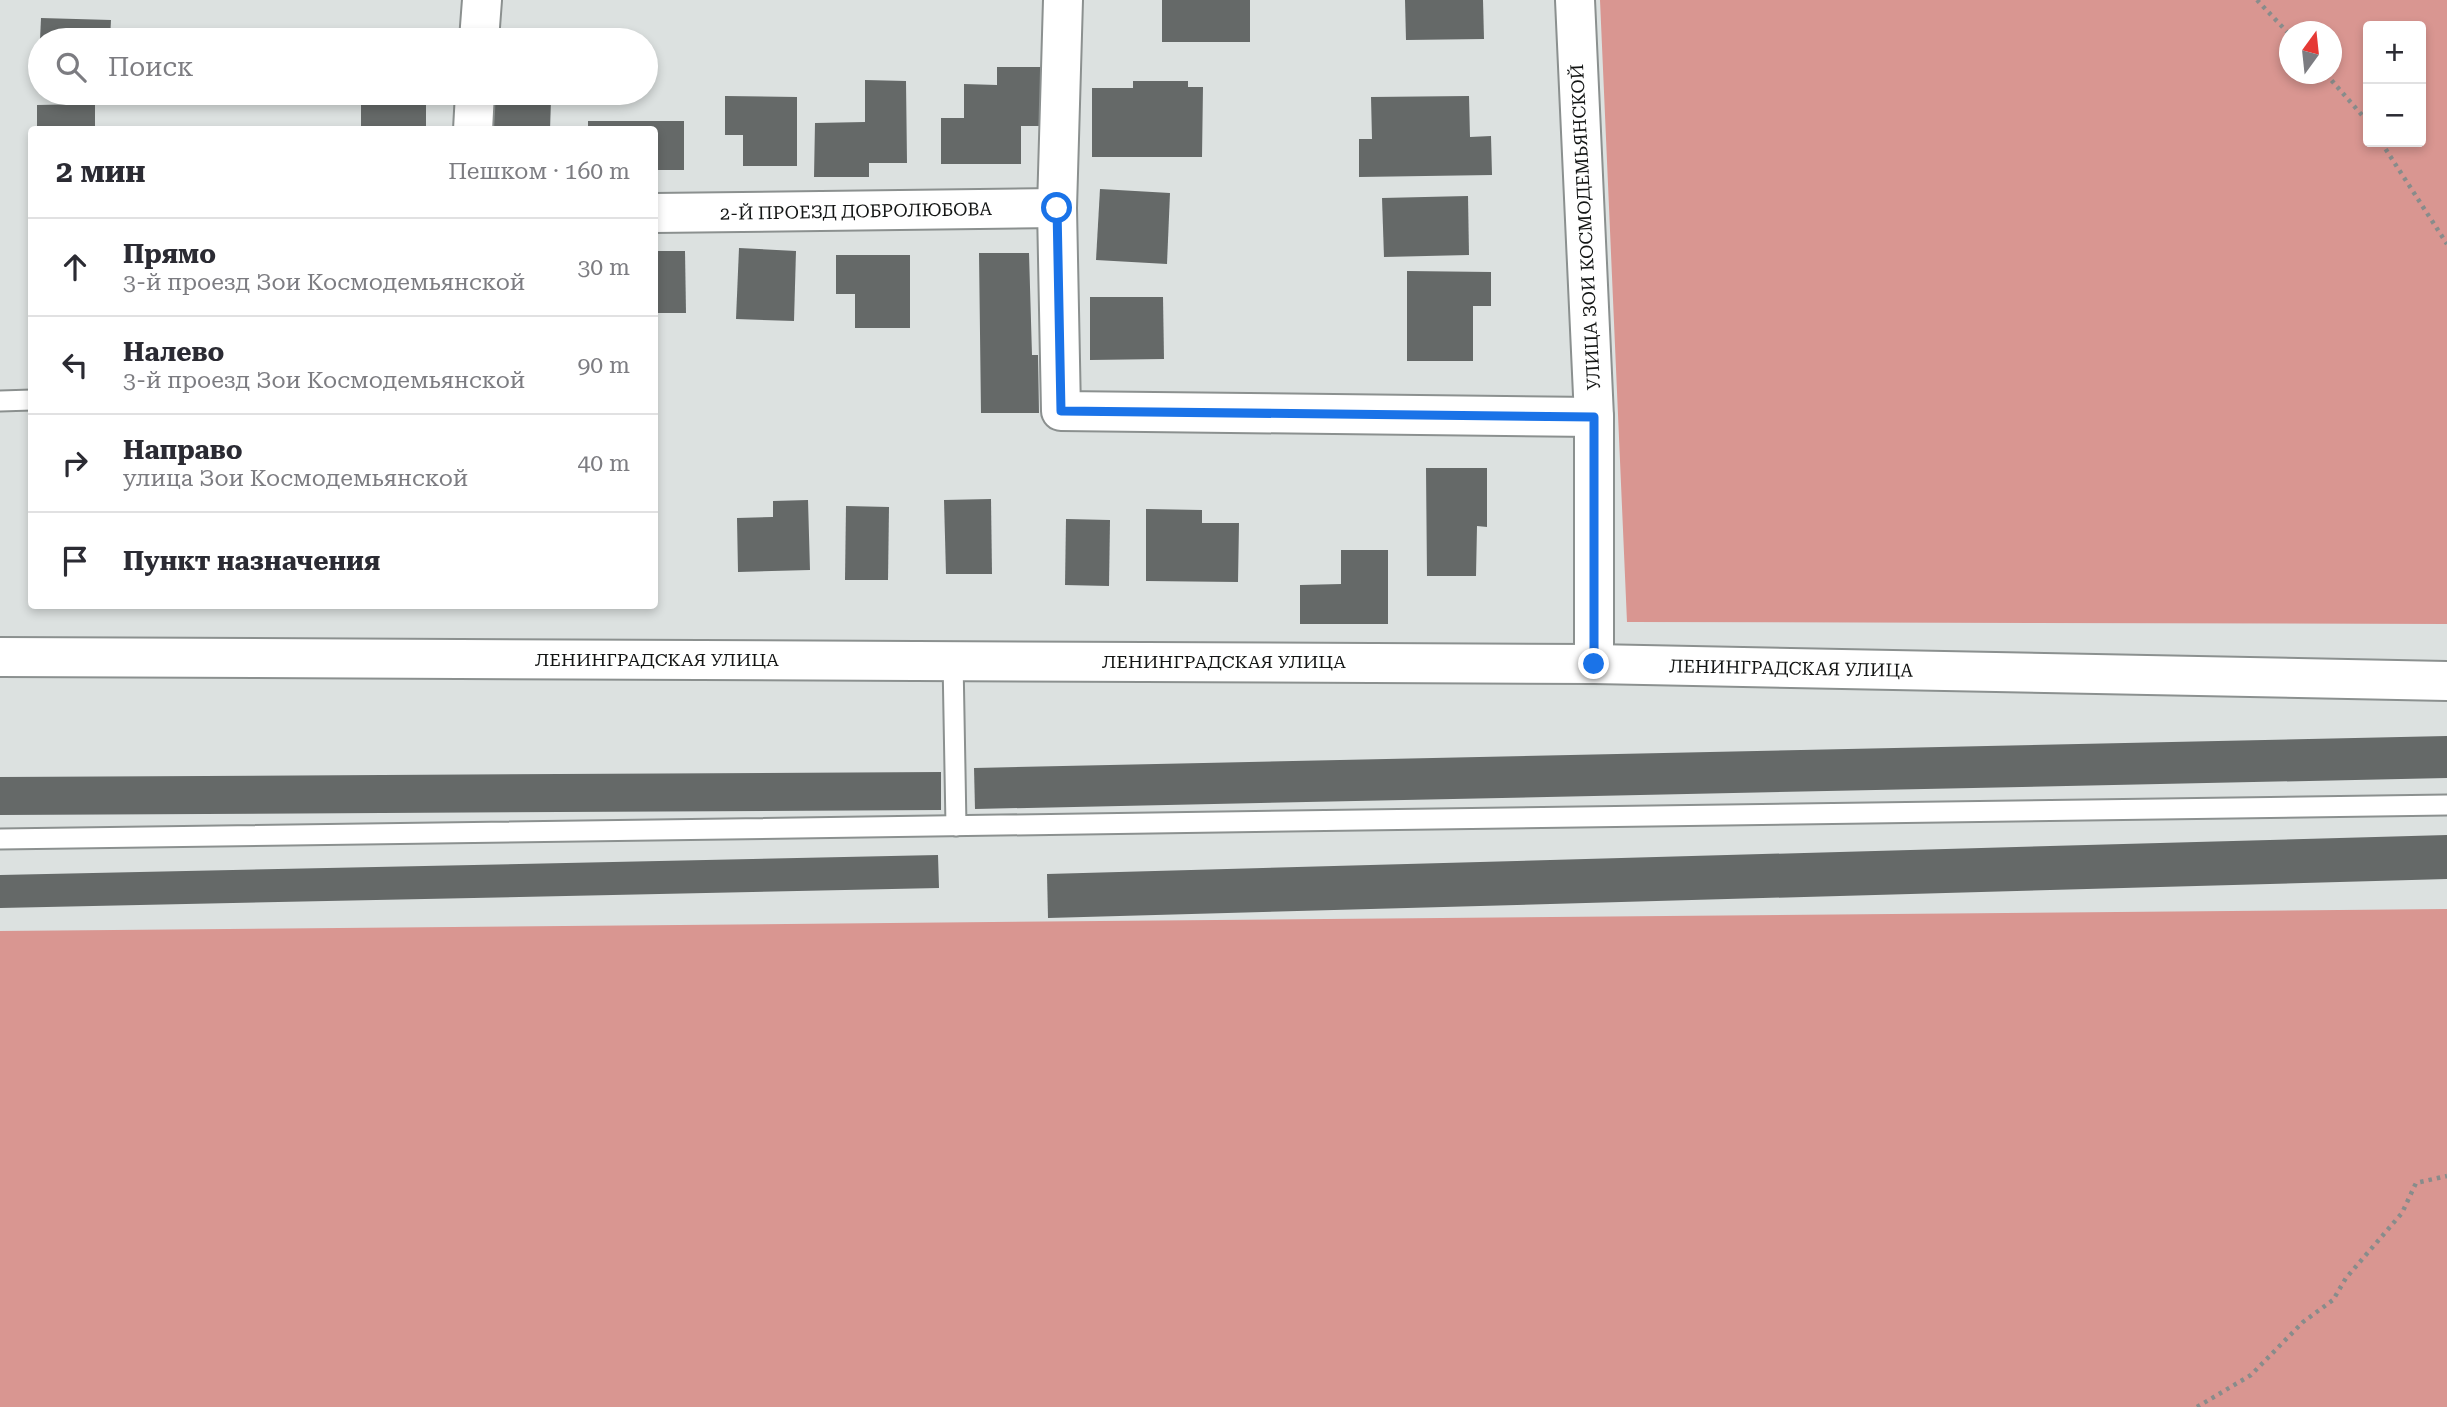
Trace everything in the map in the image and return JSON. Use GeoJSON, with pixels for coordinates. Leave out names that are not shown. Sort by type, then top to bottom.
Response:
{"type":"FeatureCollection","features":[{"type":"Feature","properties":{"kind":"street"},"geometry":{"type":"LineString","coordinates":[[480,28],[482,0]]}},
{"type":"Feature","properties":{"kind":"street"},"geometry":{"type":"LineString","coordinates":[[1063,0],[1057,208],[1061,411],[1594,417]]}},
{"type":"Feature","properties":{"kind":"street","name":"УЛИЦА ЗОИ КОСМОДЕМЬЯНСКОЙ"},"geometry":{"type":"LineString","coordinates":[[1575,0],[1594,417],[1594,664]]}},
{"type":"Feature","properties":{"kind":"street"},"geometry":{"type":"LineString","coordinates":[[473,126],[474,105]]}},
{"type":"Feature","properties":{"kind":"street","name":"2-Й ПРОЕЗД ДОБРОЛЮБОВА"},"geometry":{"type":"LineString","coordinates":[[658,213],[1057,208]]}},
{"type":"Feature","properties":{"kind":"street","name":"ЛЕНИНГРАДСКАЯ УЛИЦА"},"geometry":{"type":"LineString","coordinates":[[0,657],[1594,664],[2447,681]]}},
{"type":"Feature","properties":{"kind":"lane"},"geometry":{"type":"LineString","coordinates":[[0,401],[28,400]]}},
{"type":"Feature","properties":{"kind":"lane"},"geometry":{"type":"LineString","coordinates":[[953,660],[956,826]]}},
{"type":"Feature","properties":{"kind":"lane"},"geometry":{"type":"LineString","coordinates":[[0,839],[2447,805]]}},
{"type":"Feature","properties":{"kind":"path"},"geometry":{"type":"LineString","coordinates":[[2257,0],[2279,23]]}},
{"type":"Feature","properties":{"kind":"path"},"geometry":{"type":"LineString","coordinates":[[2335,84],[2363,116]]}},
{"type":"Feature","properties":{"kind":"path"},"geometry":{"type":"LineString","coordinates":[[2384,147],[2447,244]]}},
{"type":"Feature","properties":{"kind":"path"},"geometry":{"type":"LineString","coordinates":[[2197,1407],[2251,1374],[2302,1322],[2333,1300],[2346,1278],[2402,1213],[2416,1183],[2447,1176]]}},
{"type":"Feature","properties":{"kind":"shaded area"},"geometry":{"type":"Polygon","coordinates":[[[1600,0],[2447,0],[2447,624],[1627,622],[1600,0]]]}},
{"type":"Feature","properties":{"kind":"shaded area"},"geometry":{"type":"Polygon","coordinates":[[[2447,909],[2447,1407],[0,1407],[0,931],[2447,909]]]}},
{"type":"Feature","properties":{"kind":"building"},"geometry":{"type":"Polygon","coordinates":[[[1162,0],[1250,0],[1250,42],[1162,42],[1162,0]]]}},
{"type":"Feature","properties":{"kind":"building"},"geometry":{"type":"Polygon","coordinates":[[[1405,0],[1483,0],[1484,39],[1406,40],[1405,0]]]}},
{"type":"Feature","properties":{"kind":"building"},"geometry":{"type":"Polygon","coordinates":[[[41,18],[111,20],[111,28],[41,28],[41,18]]]}},
{"type":"Feature","properties":{"kind":"building"},"geometry":{"type":"Polygon","coordinates":[[[997,67],[1042,67],[1041,126],[1021,126],[1021,164],[941,164],[941,118],[964,118],[964,84],[997,85],[997,67]]]}},
{"type":"Feature","properties":{"kind":"building"},"geometry":{"type":"Polygon","coordinates":[[[865,80],[906,81],[907,163],[869,163],[869,177],[814,177],[815,123],[865,122],[865,80]]]}},
{"type":"Feature","properties":{"kind":"building"},"geometry":{"type":"Polygon","coordinates":[[[1133,81],[1188,81],[1188,87],[1203,87],[1202,157],[1092,157],[1092,88],[1133,88],[1133,81]]]}},
{"type":"Feature","properties":{"kind":"building"},"geometry":{"type":"Polygon","coordinates":[[[725,96],[797,97],[797,166],[743,166],[743,135],[725,135],[725,96]]]}},
{"type":"Feature","properties":{"kind":"building"},"geometry":{"type":"Polygon","coordinates":[[[1469,96],[1470,137],[1491,136],[1492,175],[1359,177],[1359,139],[1372,139],[1371,97],[1469,96]]]}},
{"type":"Feature","properties":{"kind":"building"},"geometry":{"type":"Polygon","coordinates":[[[37,105],[95,105],[95,126],[37,126],[37,105]]]}},
{"type":"Feature","properties":{"kind":"building"},"geometry":{"type":"Polygon","coordinates":[[[361,105],[426,105],[426,126],[361,126],[361,105]]]}},
{"type":"Feature","properties":{"kind":"building"},"geometry":{"type":"Polygon","coordinates":[[[492,105],[551,105],[550,126],[491,126],[492,105]]]}},
{"type":"Feature","properties":{"kind":"building"},"geometry":{"type":"Polygon","coordinates":[[[588,121],[684,121],[684,170],[658,170],[658,126],[588,126],[588,121]]]}},
{"type":"Feature","properties":{"kind":"building"},"geometry":{"type":"Polygon","coordinates":[[[1100,189],[1170,193],[1167,264],[1096,260],[1100,189]]]}},
{"type":"Feature","properties":{"kind":"building"},"geometry":{"type":"Polygon","coordinates":[[[1468,196],[1469,255],[1384,257],[1382,198],[1468,196]]]}},
{"type":"Feature","properties":{"kind":"building"},"geometry":{"type":"Polygon","coordinates":[[[739,248],[796,251],[794,321],[736,319],[739,248]]]}},
{"type":"Feature","properties":{"kind":"building"},"geometry":{"type":"Polygon","coordinates":[[[658,251],[685,251],[686,313],[658,313],[658,251]]]}},
{"type":"Feature","properties":{"kind":"building"},"geometry":{"type":"Polygon","coordinates":[[[979,253],[1029,253],[1032,355],[1038,355],[1039,413],[981,413],[979,253]]]}},
{"type":"Feature","properties":{"kind":"building"},"geometry":{"type":"Polygon","coordinates":[[[836,255],[910,255],[910,328],[855,328],[855,294],[836,294],[836,255]]]}},
{"type":"Feature","properties":{"kind":"building"},"geometry":{"type":"Polygon","coordinates":[[[1407,271],[1491,272],[1491,306],[1473,306],[1473,361],[1407,361],[1407,271]]]}},
{"type":"Feature","properties":{"kind":"building"},"geometry":{"type":"Polygon","coordinates":[[[1090,297],[1163,297],[1164,359],[1090,360],[1090,297]]]}},
{"type":"Feature","properties":{"kind":"building"},"geometry":{"type":"Polygon","coordinates":[[[1426,468],[1487,468],[1487,527],[1477,526],[1476,576],[1427,576],[1426,468]]]}},
{"type":"Feature","properties":{"kind":"building"},"geometry":{"type":"Polygon","coordinates":[[[991,499],[992,574],[946,574],[944,500],[991,499]]]}},
{"type":"Feature","properties":{"kind":"building"},"geometry":{"type":"Polygon","coordinates":[[[808,500],[810,570],[738,572],[737,518],[773,517],[773,501],[808,500]]]}},
{"type":"Feature","properties":{"kind":"building"},"geometry":{"type":"Polygon","coordinates":[[[846,506],[889,507],[888,580],[845,580],[846,506]]]}},
{"type":"Feature","properties":{"kind":"building"},"geometry":{"type":"Polygon","coordinates":[[[1146,509],[1202,510],[1202,523],[1239,523],[1238,582],[1146,581],[1146,509]]]}},
{"type":"Feature","properties":{"kind":"building"},"geometry":{"type":"Polygon","coordinates":[[[1066,519],[1110,520],[1109,586],[1065,585],[1066,519]]]}},
{"type":"Feature","properties":{"kind":"building"},"geometry":{"type":"Polygon","coordinates":[[[1341,550],[1388,550],[1388,624],[1300,624],[1300,585],[1341,584],[1341,550]]]}},
{"type":"Feature","properties":{"kind":"building"},"geometry":{"type":"Polygon","coordinates":[[[2447,736],[2447,778],[975,809],[974,768],[2447,736]]]}},
{"type":"Feature","properties":{"kind":"building"},"geometry":{"type":"Polygon","coordinates":[[[941,772],[941,810],[0,815],[0,777],[941,772]]]}},
{"type":"Feature","properties":{"kind":"building"},"geometry":{"type":"Polygon","coordinates":[[[2447,835],[2447,879],[1048,918],[1047,874],[2447,835]]]}},
{"type":"Feature","properties":{"kind":"building"},"geometry":{"type":"Polygon","coordinates":[[[938,855],[939,888],[0,908],[0,875],[938,855]]]}},
{"type":"Feature","properties":{"kind":"route"},"geometry":{"type":"LineString","coordinates":[[1057,208],[1061,411],[1594,417],[1594,664]]}}]}
